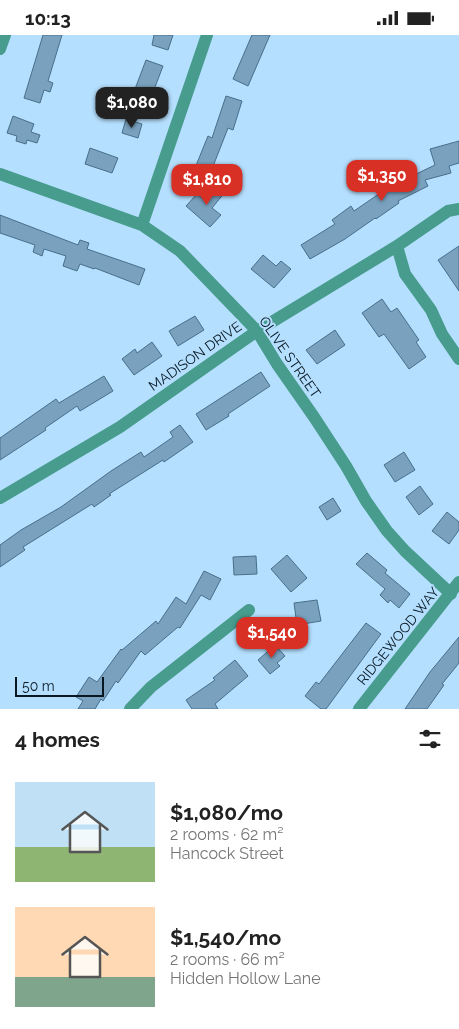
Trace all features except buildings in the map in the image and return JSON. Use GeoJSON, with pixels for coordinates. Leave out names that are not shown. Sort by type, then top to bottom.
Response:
{"type":"FeatureCollection","features":[{"type":"Feature","properties":{"kind":"street"},"geometry":{"type":"LineString","coordinates":[[0,49],[5,35]]}},
{"type":"Feature","properties":{"kind":"street"},"geometry":{"type":"LineString","coordinates":[[142,225],[207,35]]}},
{"type":"Feature","properties":{"kind":"street","name":"OLIVE STREET"},"geometry":{"type":"LineString","coordinates":[[0,174],[142,225],[180,251],[257,331],[387,531],[405,551],[451,594]]}},
{"type":"Feature","properties":{"kind":"street","name":"MADISON DRIVE"},"geometry":{"type":"LineString","coordinates":[[0,498],[120,427],[257,331],[396,246],[448,211],[459,209]]}},
{"type":"Feature","properties":{"kind":"street"},"geometry":{"type":"LineString","coordinates":[[396,246],[405,274],[431,310],[442,334],[459,359]]}},
{"type":"Feature","properties":{"kind":"street","name":"RIDGEWOOD WAY"},"geometry":{"type":"LineString","coordinates":[[359,709],[459,582]]}},
{"type":"Feature","properties":{"kind":"street"},"geometry":{"type":"LineString","coordinates":[[130,709],[150,687],[248,610]]}}]}
